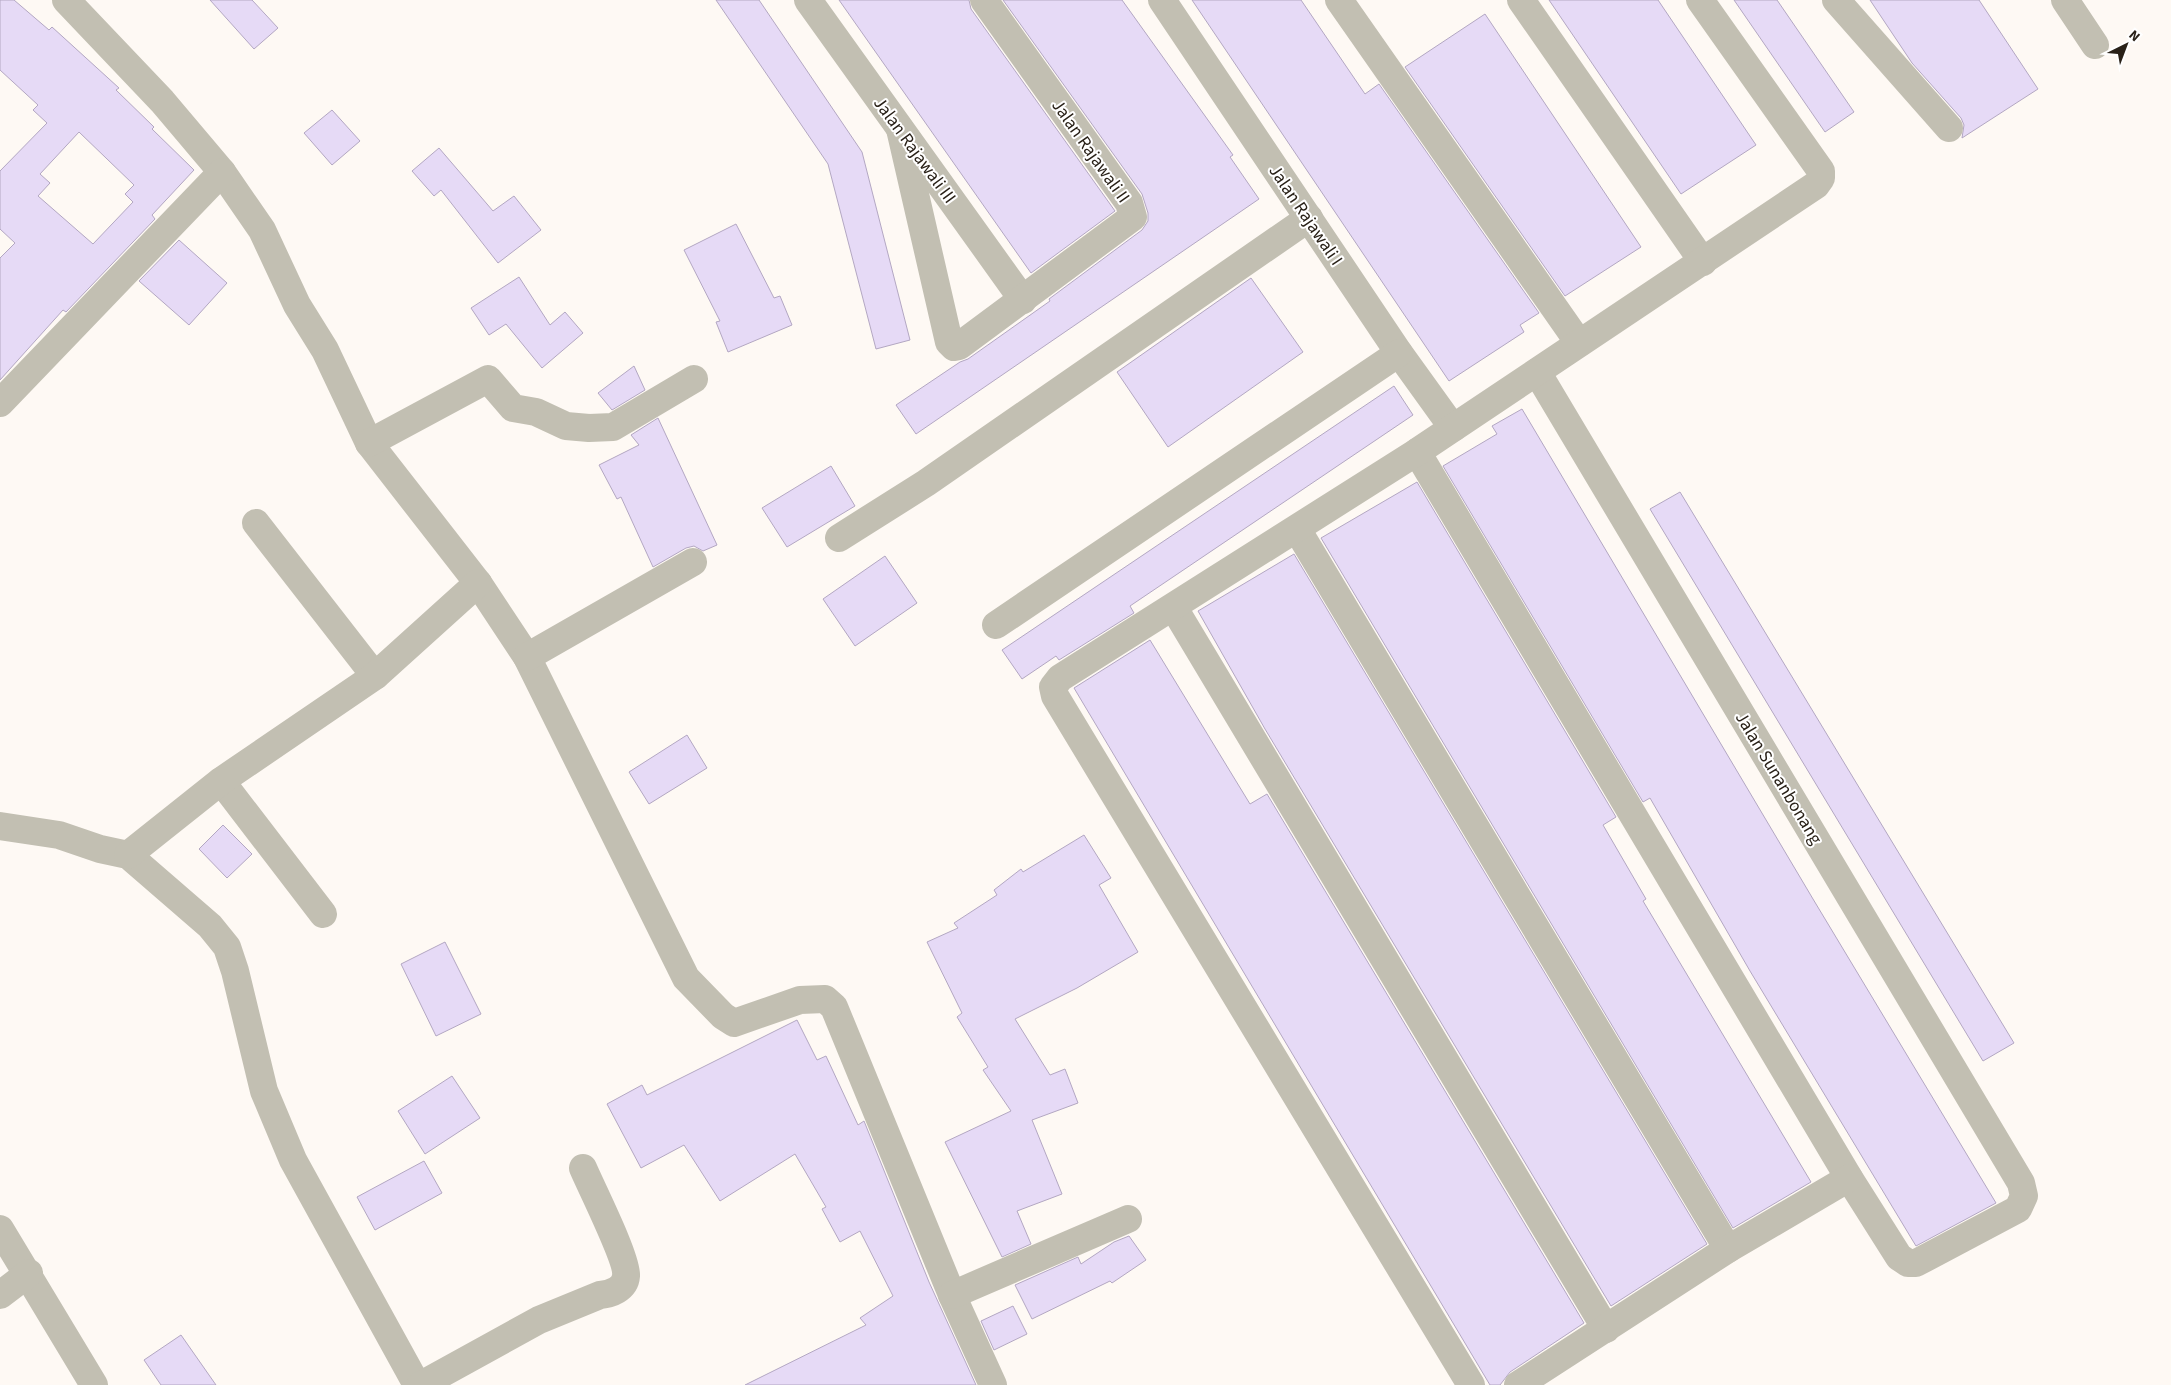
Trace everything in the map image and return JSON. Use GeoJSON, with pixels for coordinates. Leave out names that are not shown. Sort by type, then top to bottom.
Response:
{"type":"FeatureCollection","features":[{"type":"Feature","properties":{"kind":"street"},"geometry":{"type":"LineString","coordinates":[[66,0],[162,101],[222,172],[262,230],[296,305],[325,350],[369,443],[478,583],[528,658],[686,978],[722,1016],[734,1023],[800,1000],[825,998],[834,1007],[952,1295],[994,1385]]}},
{"type":"Feature","properties":{"kind":"street","name":"Jalan Rajawali III"},"geometry":{"type":"LineString","coordinates":[[808,0],[1023,300]]}},
{"type":"Feature","properties":{"kind":"street","name":"Jalan Rajawali II"},"geometry":{"type":"LineString","coordinates":[[984,0],[1130,203],[1133,217],[1023,300]]}},
{"type":"Feature","properties":{"kind":"street","name":"Jalan Rajawali I"},"geometry":{"type":"LineString","coordinates":[[1162,0],[1399,353],[1453,428]]}},
{"type":"Feature","properties":{"kind":"street"},"geometry":{"type":"LineString","coordinates":[[1340,0],[1579,343]]}},
{"type":"Feature","properties":{"kind":"street"},"geometry":{"type":"LineString","coordinates":[[1521,0],[1703,262]]}},
{"type":"Feature","properties":{"kind":"street"},"geometry":{"type":"LineString","coordinates":[[1471,1385],[1055,696],[1054,687],[1060,678],[1174,608],[1417,452],[1816,185],[1821,178],[1820,171],[1700,0]]}},
{"type":"Feature","properties":{"kind":"street"},"geometry":{"type":"LineString","coordinates":[[1836,0],[1948,128]]}},
{"type":"Feature","properties":{"kind":"street"},"geometry":{"type":"LineString","coordinates":[[2065,0],[2095,45]]}},
{"type":"Feature","properties":{"kind":"street"},"geometry":{"type":"LineString","coordinates":[[900,129],[949,342],[954,347],[959,346],[1023,300]]}},
{"type":"Feature","properties":{"kind":"street"},"geometry":{"type":"LineString","coordinates":[[0,403],[222,172]]}},
{"type":"Feature","properties":{"kind":"street"},"geometry":{"type":"LineString","coordinates":[[839,538],[926,483],[1309,218]]}},
{"type":"Feature","properties":{"kind":"street"},"geometry":{"type":"LineString","coordinates":[[996,625],[1399,353]]}},
{"type":"Feature","properties":{"kind":"street","name":"Jalan Sunanbonang"},"geometry":{"type":"LineString","coordinates":[[1537,372],[2021,1184],[2024,1196],[2018,1209],[1912,1263],[1904,1261],[1899,1256],[1849,1178]]}},
{"type":"Feature","properties":{"kind":"street"},"geometry":{"type":"LineString","coordinates":[[369,443],[488,379],[513,408],[536,412],[566,426],[590,428],[613,427],[694,379]]}},
{"type":"Feature","properties":{"kind":"street"},"geometry":{"type":"LineString","coordinates":[[1417,452],[1849,1178],[1728,1249],[1518,1385]]}},
{"type":"Feature","properties":{"kind":"street"},"geometry":{"type":"LineString","coordinates":[[256,523],[375,676]]}},
{"type":"Feature","properties":{"kind":"street"},"geometry":{"type":"LineString","coordinates":[[1297,529],[1728,1249]]}},
{"type":"Feature","properties":{"kind":"street"},"geometry":{"type":"LineString","coordinates":[[528,658],[693,562]]}},
{"type":"Feature","properties":{"kind":"street"},"geometry":{"type":"LineString","coordinates":[[128,855],[220,781],[375,676],[478,583]]}},
{"type":"Feature","properties":{"kind":"street"},"geometry":{"type":"LineString","coordinates":[[1174,608],[1606,1329]]}},
{"type":"Feature","properties":{"kind":"street"},"geometry":{"type":"LineString","coordinates":[[220,781],[323,914]]}},
{"type":"Feature","properties":{"kind":"street"},"geometry":{"type":"LineString","coordinates":[[0,826],[59,835],[100,849],[128,855],[210,926],[227,947],[235,971],[264,1091],[293,1160],[419,1385],[539,1320],[600,1295],[610,1294],[624,1282],[626,1276],[622,1257],[583,1168]]}},
{"type":"Feature","properties":{"kind":"street"},"geometry":{"type":"LineString","coordinates":[[952,1295],[1128,1219]]}},
{"type":"Feature","properties":{"kind":"street"},"geometry":{"type":"LineString","coordinates":[[0,1229],[94,1385]]}},
{"type":"Feature","properties":{"kind":"street"},"geometry":{"type":"LineString","coordinates":[[0,1295],[28,1273]]}},
{"type":"Feature","properties":{"kind":"building"},"geometry":{"type":"Polygon","coordinates":[[[0,0],[14,0],[49,30],[52,27],[119,88],[116,90],[194,170],[152,215],[155,219],[66,312],[63,310],[0,380],[0,258],[15,243],[0,229],[0,171],[47,123],[33,110],[38,105],[0,70],[0,0]],[[79,132],[40,174],[50,183],[38,196],[93,244],[133,202],[125,194],[134,185],[79,132]]]}},
{"type":"Feature","properties":{"kind":"building"},"geometry":{"type":"Polygon","coordinates":[[[210,0],[252,0],[278,28],[254,49],[210,0]]]}},
{"type":"Feature","properties":{"kind":"building"},"geometry":{"type":"Polygon","coordinates":[[[716,0],[759,0],[862,152],[910,340],[876,349],[828,164],[716,0]]]}},
{"type":"Feature","properties":{"kind":"building"},"geometry":{"type":"Polygon","coordinates":[[[839,0],[969,0],[971,9],[1115,211],[1031,273],[839,0]]]}},
{"type":"Feature","properties":{"kind":"building"},"geometry":{"type":"Polygon","coordinates":[[[1003,0],[1122,0],[1233,155],[1230,157],[1259,199],[916,434],[896,405],[960,362],[968,359],[1050,301],[1049,299],[1142,230],[1148,221],[1148,213],[1142,194],[1003,0]]]}},
{"type":"Feature","properties":{"kind":"building"},"geometry":{"type":"Polygon","coordinates":[[[1192,0],[1301,0],[1365,94],[1379,84],[1539,313],[1520,325],[1524,332],[1449,381],[1192,0]]]}},
{"type":"Feature","properties":{"kind":"building"},"geometry":{"type":"Polygon","coordinates":[[[1549,0],[1658,0],[1756,145],[1681,194],[1549,0]]]}},
{"type":"Feature","properties":{"kind":"building"},"geometry":{"type":"Polygon","coordinates":[[[1734,0],[1777,0],[1854,112],[1825,132],[1734,0]]]}},
{"type":"Feature","properties":{"kind":"building"},"geometry":{"type":"Polygon","coordinates":[[[1870,0],[1979,0],[2038,89],[1962,138],[1964,125],[1961,118],[1912,63],[1870,0]]]}},
{"type":"Feature","properties":{"kind":"building"},"geometry":{"type":"Polygon","coordinates":[[[1485,14],[1641,247],[1565,296],[1405,67],[1485,14]]]}},
{"type":"Feature","properties":{"kind":"building"},"geometry":{"type":"Polygon","coordinates":[[[332,110],[360,141],[332,165],[304,133],[332,110]]]}},
{"type":"Feature","properties":{"kind":"building"},"geometry":{"type":"Polygon","coordinates":[[[439,148],[493,211],[514,196],[541,230],[498,263],[441,190],[434,196],[412,171],[439,148]]]}},
{"type":"Feature","properties":{"kind":"building"},"geometry":{"type":"Polygon","coordinates":[[[736,224],[774,298],[780,296],[792,325],[728,352],[716,322],[720,321],[684,250],[736,224]]]}},
{"type":"Feature","properties":{"kind":"building"},"geometry":{"type":"Polygon","coordinates":[[[179,240],[227,283],[189,325],[139,281],[179,240]]]}},
{"type":"Feature","properties":{"kind":"building"},"geometry":{"type":"Polygon","coordinates":[[[519,277],[550,325],[565,312],[583,333],[542,368],[506,324],[489,335],[471,308],[519,277]]]}},
{"type":"Feature","properties":{"kind":"building"},"geometry":{"type":"Polygon","coordinates":[[[1251,278],[1303,352],[1168,447],[1117,372],[1251,278]]]}},
{"type":"Feature","properties":{"kind":"building"},"geometry":{"type":"Polygon","coordinates":[[[634,366],[645,390],[612,410],[598,393],[634,366]]]}},
{"type":"Feature","properties":{"kind":"building"},"geometry":{"type":"Polygon","coordinates":[[[1394,386],[1413,415],[1130,606],[1134,613],[1059,660],[1056,656],[1022,679],[1002,650],[1394,386]]]}},
{"type":"Feature","properties":{"kind":"building"},"geometry":{"type":"Polygon","coordinates":[[[1522,409],[1996,1203],[1916,1246],[1750,971],[1650,798],[1643,802],[1443,466],[1497,434],[1492,426],[1522,409]]]}},
{"type":"Feature","properties":{"kind":"building"},"geometry":{"type":"Polygon","coordinates":[[[658,418],[717,545],[703,551],[694,546],[686,548],[653,567],[621,497],[617,499],[599,465],[639,445],[631,435],[658,418]]]}},
{"type":"Feature","properties":{"kind":"building"},"geometry":{"type":"Polygon","coordinates":[[[831,466],[855,506],[787,547],[762,508],[831,466]]]}},
{"type":"Feature","properties":{"kind":"building"},"geometry":{"type":"Polygon","coordinates":[[[1417,482],[1616,817],[1603,825],[1646,899],[1643,901],[1811,1182],[1733,1228],[1321,538],[1417,482]]]}},
{"type":"Feature","properties":{"kind":"building"},"geometry":{"type":"Polygon","coordinates":[[[1680,492],[2014,1043],[1983,1061],[1650,509],[1680,492]]]}},
{"type":"Feature","properties":{"kind":"building"},"geometry":{"type":"Polygon","coordinates":[[[1294,554],[1707,1244],[1611,1306],[1265,729],[1198,611],[1294,554]]]}},
{"type":"Feature","properties":{"kind":"building"},"geometry":{"type":"Polygon","coordinates":[[[885,556],[917,603],[855,646],[823,599],[885,556]]]}},
{"type":"Feature","properties":{"kind":"building"},"geometry":{"type":"Polygon","coordinates":[[[1150,640],[1250,804],[1267,794],[1584,1323],[1510,1372],[1500,1385],[1490,1385],[1074,688],[1150,640]]]}},
{"type":"Feature","properties":{"kind":"building"},"geometry":{"type":"Polygon","coordinates":[[[687,735],[707,768],[649,804],[629,772],[687,735]]]}},
{"type":"Feature","properties":{"kind":"building"},"geometry":{"type":"Polygon","coordinates":[[[223,825],[252,854],[227,878],[199,849],[223,825]]]}},
{"type":"Feature","properties":{"kind":"building"},"geometry":{"type":"Polygon","coordinates":[[[1084,835],[1111,878],[1099,885],[1138,952],[1077,988],[1015,1019],[1050,1075],[1065,1069],[1078,1103],[1032,1120],[1062,1194],[1017,1211],[1031,1244],[1002,1257],[945,1142],[1011,1111],[983,1070],[988,1067],[957,1017],[962,1013],[927,942],[958,928],[954,923],[997,895],[994,890],[1021,869],[1023,872],[1084,835]]]}},
{"type":"Feature","properties":{"kind":"building"},"geometry":{"type":"Polygon","coordinates":[[[445,942],[481,1014],[436,1036],[401,964],[445,942]]]}},
{"type":"Feature","properties":{"kind":"building"},"geometry":{"type":"Polygon","coordinates":[[[797,1020],[817,1060],[826,1056],[858,1125],[864,1121],[929,1282],[976,1385],[745,1385],[866,1325],[860,1318],[893,1296],[860,1231],[840,1242],[822,1209],[826,1207],[795,1154],[720,1201],[684,1145],[641,1168],[607,1104],[642,1085],[647,1095],[797,1020]]]}},
{"type":"Feature","properties":{"kind":"building"},"geometry":{"type":"Polygon","coordinates":[[[452,1076],[480,1118],[425,1154],[398,1111],[452,1076]]]}},
{"type":"Feature","properties":{"kind":"building"},"geometry":{"type":"Polygon","coordinates":[[[424,1161],[442,1193],[375,1230],[357,1197],[424,1161]]]}},
{"type":"Feature","properties":{"kind":"building"},"geometry":{"type":"Polygon","coordinates":[[[1129,1236],[1146,1260],[1112,1283],[1110,1281],[1032,1319],[1015,1285],[1078,1257],[1081,1264],[1114,1242],[1129,1236]]]}},
{"type":"Feature","properties":{"kind":"building"},"geometry":{"type":"Polygon","coordinates":[[[1013,1306],[1027,1334],[994,1350],[981,1321],[1013,1306]]]}},
{"type":"Feature","properties":{"kind":"building"},"geometry":{"type":"Polygon","coordinates":[[[181,1335],[216,1385],[161,1385],[144,1360],[181,1335]]]}}]}
